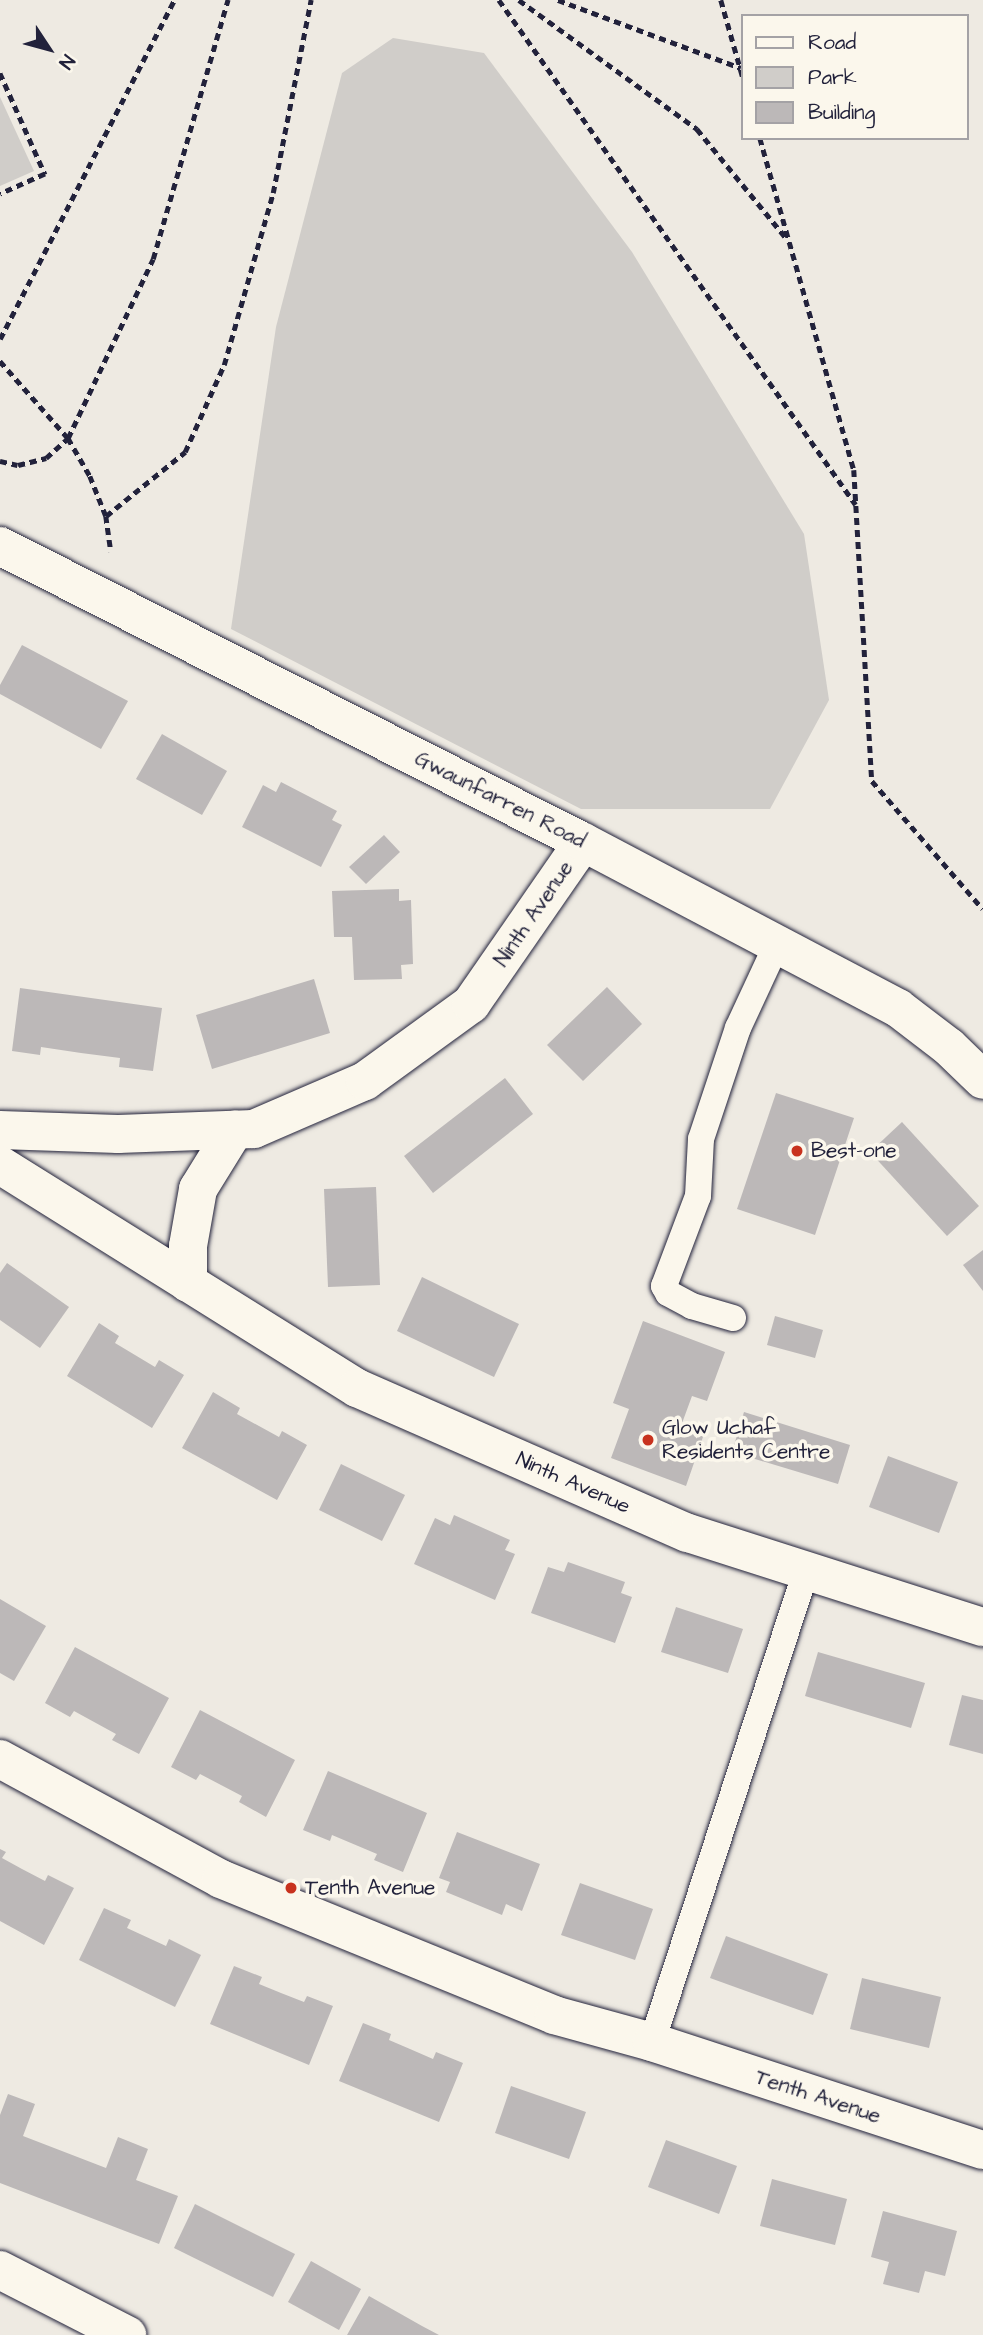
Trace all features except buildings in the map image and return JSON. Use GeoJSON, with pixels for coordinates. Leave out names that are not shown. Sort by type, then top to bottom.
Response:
{"type":"FeatureCollection","features":[{"type":"Feature","properties":{"kind":"street","name":"Gwaunfarren Road"},"geometry":{"type":"LineString","coordinates":[[0,546],[583,842],[898,1008],[949,1047],[983,1080]]}},
{"type":"Feature","properties":{"kind":"street","name":"Ninth Avenue"},"geometry":{"type":"LineString","coordinates":[[0,1130],[118,1134],[254,1129],[365,1081],[471,1004],[583,842]]}},
{"type":"Feature","properties":{"kind":"street"},"geometry":{"type":"LineString","coordinates":[[188,1283],[188,1246],[198,1189],[235,1129]]}},
{"type":"Feature","properties":{"kind":"street","name":"Ninth Avenue"},"geometry":{"type":"LineString","coordinates":[[0,1165],[356,1388],[688,1533],[983,1627]]}},
{"type":"Feature","properties":{"kind":"street","name":"Tenth Avenue"},"geometry":{"type":"LineString","coordinates":[[0,1759],[222,1879],[554,2015],[652,2042],[983,2150]]}},
{"type":"Feature","properties":{"kind":"street"},"geometry":{"type":"LineString","coordinates":[[0,2270],[127,2335]]}},
{"type":"Feature","properties":{"kind":"lane"},"geometry":{"type":"LineString","coordinates":[[733,1318],[692,1306],[668,1293],[664,1286],[698,1196],[701,1139],[738,1028],[777,944]]}},
{"type":"Feature","properties":{"kind":"lane"},"geometry":{"type":"LineString","coordinates":[[652,2042],[806,1571]]}},
{"type":"Feature","properties":{"kind":"path"},"geometry":{"type":"LineString","coordinates":[[0,338],[174,0]]}},
{"type":"Feature","properties":{"kind":"path"},"geometry":{"type":"LineString","coordinates":[[0,461],[18,465],[46,458],[68,438],[153,259],[228,0]]}},
{"type":"Feature","properties":{"kind":"path"},"geometry":{"type":"LineString","coordinates":[[106,516],[185,452],[223,365],[273,193],[311,0]]}},
{"type":"Feature","properties":{"kind":"path"},"geometry":{"type":"LineString","coordinates":[[499,0],[856,506]]}},
{"type":"Feature","properties":{"kind":"path"},"geometry":{"type":"LineString","coordinates":[[519,0],[697,130],[790,243]]}},
{"type":"Feature","properties":{"kind":"path"},"geometry":{"type":"LineString","coordinates":[[558,0],[741,68]]}},
{"type":"Feature","properties":{"kind":"path"},"geometry":{"type":"LineString","coordinates":[[721,0],[741,68]]}},
{"type":"Feature","properties":{"kind":"path"},"geometry":{"type":"LineString","coordinates":[[0,73],[45,174],[0,194]]}},
{"type":"Feature","properties":{"kind":"path"},"geometry":{"type":"LineString","coordinates":[[761,140],[854,470],[872,781],[983,909]]}},
{"type":"Feature","properties":{"kind":"path"},"geometry":{"type":"LineString","coordinates":[[0,360],[68,438],[90,476],[106,516],[113,567],[98,598]]}},
{"type":"Feature","properties":{"kind":"green space"},"geometry":{"type":"Polygon","coordinates":[[[393,38],[484,53],[632,252],[804,534],[829,700],[770,809],[581,809],[231,629],[276,327],[342,73],[393,38]]]}},
{"type":"Feature","properties":{"kind":"green space"},"geometry":{"type":"Polygon","coordinates":[[[0,97],[34,171],[0,186],[0,97]]]}},
{"type":"Feature","properties":{"kind":"place","name":"Best-one"},"geometry":{"type":"Point","coordinates":[797,1151]}},
{"type":"Feature","properties":{"kind":"place","name":"Glow Uchaf Residents Centre"},"geometry":{"type":"Point","coordinates":[648,1440]}},
{"type":"Feature","properties":{"kind":"place","name":"Tenth Avenue"},"geometry":{"type":"Point","coordinates":[291,1888]}}]}
